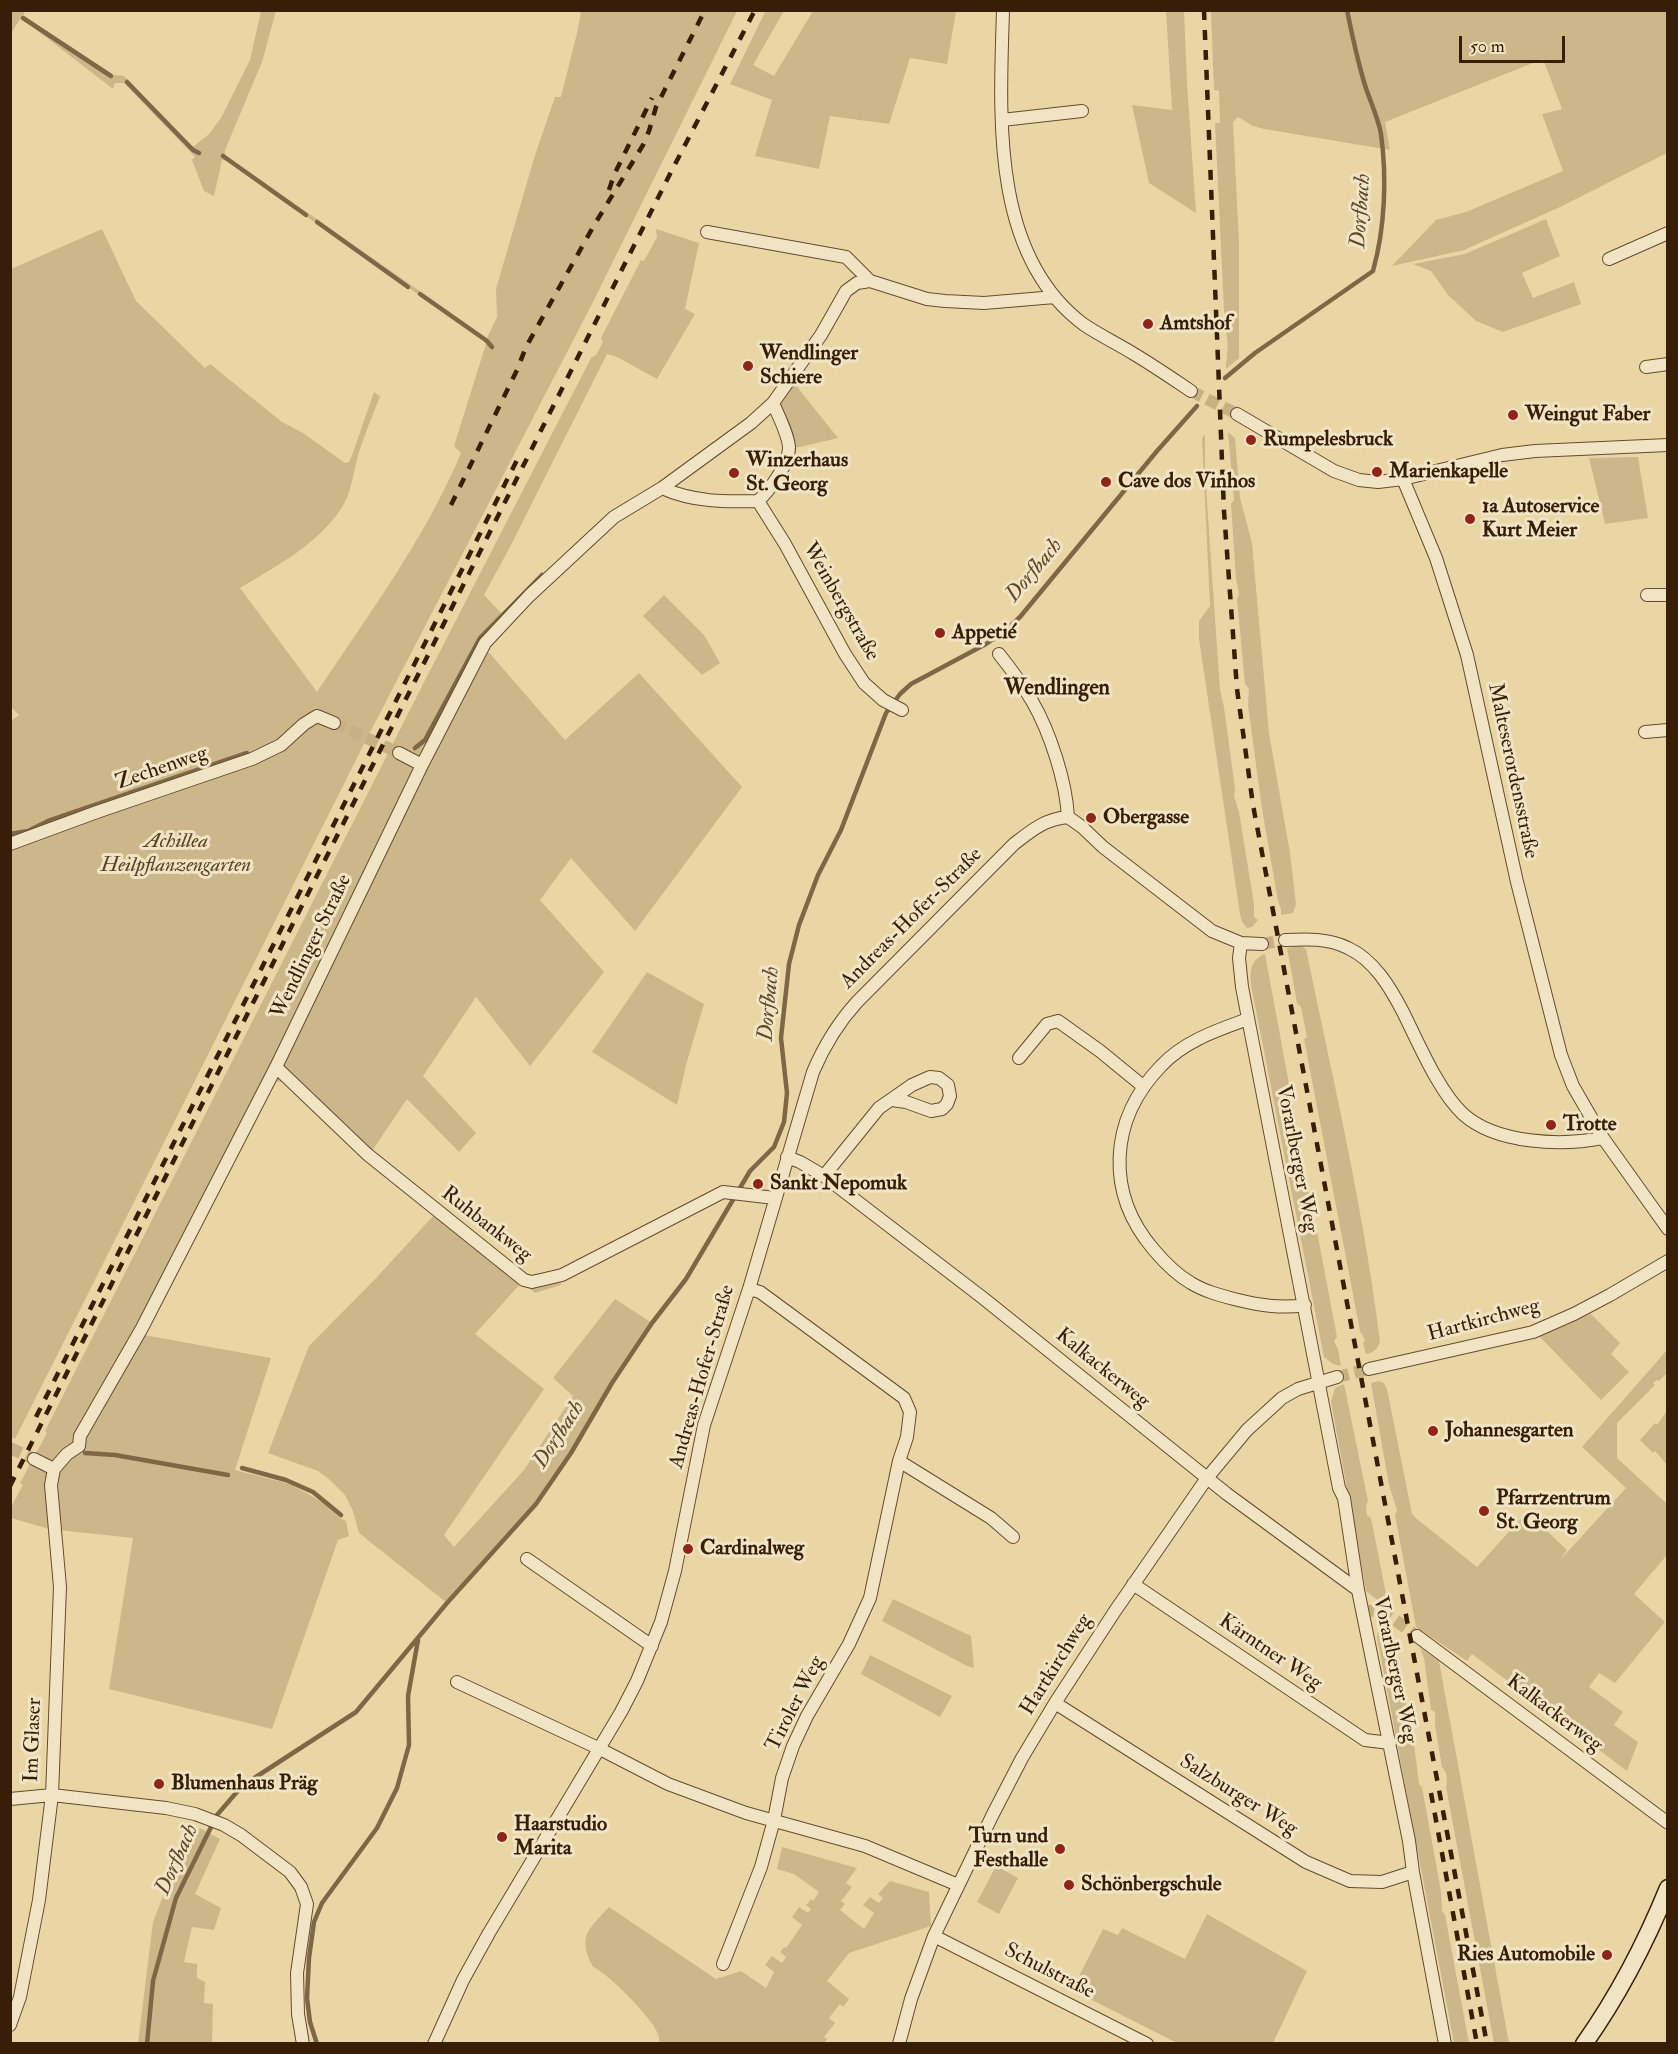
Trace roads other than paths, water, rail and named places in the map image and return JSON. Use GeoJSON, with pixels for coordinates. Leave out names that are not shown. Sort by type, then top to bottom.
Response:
{"type":"FeatureCollection","features":[{"type":"Feature","properties":{"kind":"street"},"geometry":{"type":"LineString","coordinates":[[1002,10],[1002,120],[1007,185],[1018,230],[1040,277],[1055,297],[1083,324],[1140,357],[1191,391]]}},
{"type":"Feature","properties":{"kind":"street"},"geometry":{"type":"LineString","coordinates":[[1002,120],[1082,111]]}},
{"type":"Feature","properties":{"kind":"street"},"geometry":{"type":"LineString","coordinates":[[707,232],[846,257],[870,281],[927,299],[984,303],[1055,297]]}},
{"type":"Feature","properties":{"kind":"street"},"geometry":{"type":"LineString","coordinates":[[1609,259],[1668,233]]}},
{"type":"Feature","properties":{"kind":"street","name":"Wendlinger Straße"},"geometry":{"type":"LineString","coordinates":[[54,1469],[67,1454],[79,1446],[80,1436],[142,1328],[276,1067],[422,765],[484,643],[529,596],[614,517],[662,488],[751,423],[773,403],[820,335],[846,291],[857,283],[870,281]]}},
{"type":"Feature","properties":{"kind":"street"},"geometry":{"type":"LineString","coordinates":[[1646,367],[1668,364]]}},
{"type":"Feature","properties":{"kind":"street"},"geometry":{"type":"LineString","coordinates":[[662,488],[677,495],[698,499],[722,502],[758,501],[785,462],[789,448],[773,403]]}},
{"type":"Feature","properties":{"kind":"street"},"geometry":{"type":"LineString","coordinates":[[1237,414],[1334,471],[1359,480],[1378,482],[1403,479],[1443,468],[1535,451],[1668,445]]}},
{"type":"Feature","properties":{"kind":"street","name":"Malteserordensstraße"},"geometry":{"type":"LineString","coordinates":[[1403,479],[1436,558],[1467,655],[1517,882],[1561,1055],[1573,1086],[1603,1138],[1668,1229]]}},
{"type":"Feature","properties":{"kind":"street","name":"Weinbergstraße"},"geometry":{"type":"LineString","coordinates":[[758,501],[864,683],[895,706]]}},
{"type":"Feature","properties":{"kind":"street"},"geometry":{"type":"LineString","coordinates":[[1647,595],[1668,595]]}},
{"type":"Feature","properties":{"kind":"street"},"geometry":{"type":"LineString","coordinates":[[999,654],[1032,701],[1041,718],[1064,785],[1068,817],[1212,931],[1241,943],[1262,944]]}},
{"type":"Feature","properties":{"kind":"street","name":"Zechenweg"},"geometry":{"type":"LineString","coordinates":[[10,844],[252,759],[281,745],[304,724],[317,716],[334,723]]}},
{"type":"Feature","properties":{"kind":"street"},"geometry":{"type":"LineString","coordinates":[[1645,732],[1668,730]]}},
{"type":"Feature","properties":{"kind":"street"},"geometry":{"type":"LineString","coordinates":[[399,753],[422,765]]}},
{"type":"Feature","properties":{"kind":"street","name":"Andreas-Hofer-Straße"},"geometry":{"type":"LineString","coordinates":[[434,2043],[463,1980],[489,1933],[637,1681],[662,1622],[675,1571],[704,1425],[749,1288],[813,1072],[825,1045],[839,1023],[857,1002],[1014,844],[1038,825],[1049,820],[1068,817]]}},
{"type":"Feature","properties":{"kind":"street"},"geometry":{"type":"LineString","coordinates":[[1285,939],[1326,940],[1348,948],[1372,967],[1394,993],[1437,1078],[1463,1113],[1479,1125],[1505,1135],[1543,1141],[1586,1141],[1603,1138]]}},
{"type":"Feature","properties":{"kind":"street","name":"Vorarlberger Weg"},"geometry":{"type":"LineString","coordinates":[[1241,943],[1240,968],[1248,1019],[1339,1488],[1344,1498],[1358,1590],[1409,1841],[1445,2043]]}},
{"type":"Feature","properties":{"kind":"street"},"geometry":{"type":"LineString","coordinates":[[1248,1019],[1218,1029],[1174,1054],[1160,1066],[1132,1107],[1125,1127],[1119,1160],[1120,1182],[1133,1223],[1177,1273],[1191,1283],[1211,1293],[1255,1304],[1287,1308],[1305,1305]]}},
{"type":"Feature","properties":{"kind":"street"},"geometry":{"type":"LineString","coordinates":[[1018,1058],[1047,1024],[1058,1021],[1144,1087]]}},
{"type":"Feature","properties":{"kind":"street","name":"Ruhbankweg"},"geometry":{"type":"LineString","coordinates":[[276,1067],[367,1154],[524,1280],[532,1282],[562,1275],[723,1192],[775,1198]]}},
{"type":"Feature","properties":{"kind":"street"},"geometry":{"type":"LineString","coordinates":[[824,1176],[879,1108],[892,1100]]}},
{"type":"Feature","properties":{"kind":"street","name":"Kalkackerweg"},"geometry":{"type":"LineString","coordinates":[[787,1157],[800,1161],[824,1176],[983,1298],[1207,1478],[1358,1590]]}},
{"type":"Feature","properties":{"kind":"street","name":"Hartkirchweg"},"geometry":{"type":"LineString","coordinates":[[1369,1369],[1533,1332],[1574,1314],[1668,1261]]}},
{"type":"Feature","properties":{"kind":"street","name":"Tiroler Weg"},"geometry":{"type":"LineString","coordinates":[[723,1964],[761,1867],[774,1820],[782,1778],[793,1746],[807,1716],[849,1644],[870,1598],[899,1461],[907,1437],[910,1412],[904,1398],[760,1292],[749,1288]]}},
{"type":"Feature","properties":{"kind":"street","name":"Hartkirchweg"},"geometry":{"type":"LineString","coordinates":[[900,2043],[911,1999],[934,1936],[1022,1758],[1054,1703],[1207,1478],[1247,1430],[1282,1398],[1337,1377]]}},
{"type":"Feature","properties":{"kind":"street"},"geometry":{"type":"LineString","coordinates":[[34,1459],[54,1469]]}},
{"type":"Feature","properties":{"kind":"street"},"geometry":{"type":"LineString","coordinates":[[899,1461],[991,1518],[1012,1537]]}},
{"type":"Feature","properties":{"kind":"street","name":"Im Glaser"},"geometry":{"type":"LineString","coordinates":[[54,1469],[51,1485],[60,1587],[52,1795],[166,1808],[203,1817],[224,1825],[290,1872],[301,1887],[308,1904],[297,1973],[298,2014],[303,2043]]}},
{"type":"Feature","properties":{"kind":"street"},"geometry":{"type":"LineString","coordinates":[[527,1559],[652,1646]]}},
{"type":"Feature","properties":{"kind":"street","name":"Kärntner Weg"},"geometry":{"type":"LineString","coordinates":[[1133,1584],[1365,1740],[1390,1743]]}},
{"type":"Feature","properties":{"kind":"street","name":"Kalkackerweg"},"geometry":{"type":"LineString","coordinates":[[1417,1636],[1668,1823]]}},
{"type":"Feature","properties":{"kind":"street"},"geometry":{"type":"LineString","coordinates":[[457,1683],[598,1748],[668,1784],[735,1809],[865,1846],[958,1885]]}},
{"type":"Feature","properties":{"kind":"street","name":"Salzburger Weg"},"geometry":{"type":"LineString","coordinates":[[1054,1703],[1306,1862],[1350,1881],[1382,1882],[1413,1872]]}},
{"type":"Feature","properties":{"kind":"street"},"geometry":{"type":"LineString","coordinates":[[10,1799],[52,1795],[39,1900],[20,1997],[10,2025]]}},
{"type":"Feature","properties":{"kind":"street"},"geometry":{"type":"LineString","coordinates":[[1584,2043],[1612,2001],[1630,1968],[1668,1888]]}},
{"type":"Feature","properties":{"kind":"street","name":"Schulstraße"},"geometry":{"type":"LineString","coordinates":[[934,1936],[1147,2043]]}},
{"type":"Feature","properties":{"kind":"waterway","name":"Dorfbach"},"geometry":{"type":"LineString","coordinates":[[1225,378],[1255,353],[1373,271],[1382,220],[1383,151],[1380,128],[1361,73],[1347,10]]}},
{"type":"Feature","properties":{"kind":"waterway"},"geometry":{"type":"LineString","coordinates":[[23,18],[111,76]]}},
{"type":"Feature","properties":{"kind":"waterway"},"geometry":{"type":"LineString","coordinates":[[127,82],[193,150],[199,153]]}},
{"type":"Feature","properties":{"kind":"waterway"},"geometry":{"type":"LineString","coordinates":[[223,156],[306,215]]}},
{"type":"Feature","properties":{"kind":"waterway"},"geometry":{"type":"LineString","coordinates":[[317,222],[408,287]]}},
{"type":"Feature","properties":{"kind":"waterway"},"geometry":{"type":"LineString","coordinates":[[420,294],[487,341],[492,347]]}},
{"type":"Feature","properties":{"kind":"waterway","name":"Dorfbach"},"geometry":{"type":"LineString","coordinates":[[147,2044],[153,1981],[176,1898],[217,1815],[242,1786],[356,1712],[447,1603],[536,1504],[571,1453],[612,1383],[652,1323],[686,1279],[750,1171],[774,1147],[784,1122],[787,1093],[781,1038],[789,964],[799,925],[818,875],[841,830],[886,713],[900,694],[911,684],[986,644],[1020,617],[1197,406]]}},
{"type":"Feature","properties":{"kind":"waterway"},"geometry":{"type":"LineString","coordinates":[[415,748],[425,740],[480,638],[542,575]]}},
{"type":"Feature","properties":{"kind":"waterway"},"geometry":{"type":"LineString","coordinates":[[10,834],[28,831],[48,821],[247,753]]}},
{"type":"Feature","properties":{"kind":"waterway"},"geometry":{"type":"LineString","coordinates":[[85,1453],[115,1455],[228,1475]]}},
{"type":"Feature","properties":{"kind":"waterway"},"geometry":{"type":"LineString","coordinates":[[242,1468],[286,1480],[313,1492],[341,1515]]}},
{"type":"Feature","properties":{"kind":"waterway","name":"Dorfbach"},"geometry":{"type":"LineString","coordinates":[[317,2044],[310,2022],[307,1998],[314,1922],[322,1903],[377,1828],[397,1788],[409,1745],[408,1696],[418,1640]]}},
{"type":"Feature","properties":{"kind":"tunnel"},"geometry":{"type":"LineString","coordinates":[[1191,391],[1237,414]]}},
{"type":"Feature","properties":{"kind":"tunnel"},"geometry":{"type":"LineString","coordinates":[[334,723],[399,753]]}},
{"type":"Feature","properties":{"kind":"tunnel"},"geometry":{"type":"LineString","coordinates":[[1262,944],[1285,940]]}},
{"type":"Feature","properties":{"kind":"tunnel"},"geometry":{"type":"LineString","coordinates":[[1337,1377],[1369,1369]]}},
{"type":"Feature","properties":{"kind":"tunnel"},"geometry":{"type":"LineString","coordinates":[[10,1448],[34,1459]]}},
{"type":"Feature","properties":{"kind":"tunnel"},"geometry":{"type":"LineString","coordinates":[[1362,1612],[1385,1614],[1417,1636]]}},
{"type":"Feature","properties":{"kind":"railway"},"geometry":{"type":"LineString","coordinates":[[451,505],[526,347],[593,227],[643,145],[656,107],[705,10]]}},
{"type":"Feature","properties":{"kind":"railway"},"geometry":{"type":"LineString","coordinates":[[10,1486],[671,172],[755,10]]}},
{"type":"Feature","properties":{"kind":"railway"},"geometry":{"type":"LineString","coordinates":[[1204,10],[1224,511],[1237,689],[1253,805],[1487,2044]]}},
{"type":"Feature","properties":{"kind":"railway"},"geometry":{"type":"LineString","coordinates":[[609,190],[614,175],[652,98]]}},
{"type":"Feature","properties":{"kind":"railway"},"geometry":{"type":"LineString","coordinates":[[36,1417],[517,460]]}},
{"type":"Feature","properties":{"kind":"railway"},"geometry":{"type":"LineString","coordinates":[[1431,1793],[1477,2044]]}},
{"type":"Feature","properties":{"kind":"place","name":"Amtshof"},"geometry":{"type":"Point","coordinates":[1148,324]}},
{"type":"Feature","properties":{"kind":"place","name":"Wendlinger Schiere"},"geometry":{"type":"Point","coordinates":[748,366]}},
{"type":"Feature","properties":{"kind":"place","name":"Weingut Faber"},"geometry":{"type":"Point","coordinates":[1513,415]}},
{"type":"Feature","properties":{"kind":"place","name":"Rumpelesbruck"},"geometry":{"type":"Point","coordinates":[1251,440]}},
{"type":"Feature","properties":{"kind":"place","name":"Marienkapelle"},"geometry":{"type":"Point","coordinates":[1377,472]}},
{"type":"Feature","properties":{"kind":"place","name":"Winzerhaus St. Georg"},"geometry":{"type":"Point","coordinates":[734,473]}},
{"type":"Feature","properties":{"kind":"place","name":"Cave dos Vinhos"},"geometry":{"type":"Point","coordinates":[1106,482]}},
{"type":"Feature","properties":{"kind":"place","name":"1a Autoservice Kurt Meier"},"geometry":{"type":"Point","coordinates":[1470,519]}},
{"type":"Feature","properties":{"kind":"place","name":"Appetié"},"geometry":{"type":"Point","coordinates":[940,633]}},
{"type":"Feature","properties":{"kind":"place","name":"Obergasse"},"geometry":{"type":"Point","coordinates":[1091,818]}},
{"type":"Feature","properties":{"kind":"place","name":"Trotte"},"geometry":{"type":"Point","coordinates":[1551,1125]}},
{"type":"Feature","properties":{"kind":"place","name":"Sankt Nepomuk"},"geometry":{"type":"Point","coordinates":[758,1184]}},
{"type":"Feature","properties":{"kind":"place","name":"Johannesgarten"},"geometry":{"type":"Point","coordinates":[1433,1431]}},
{"type":"Feature","properties":{"kind":"place","name":"Pfarrzentrum St. Georg"},"geometry":{"type":"Point","coordinates":[1484,1511]}},
{"type":"Feature","properties":{"kind":"place","name":"Cardinalweg"},"geometry":{"type":"Point","coordinates":[688,1549]}},
{"type":"Feature","properties":{"kind":"place","name":"Blumenhaus Präg"},"geometry":{"type":"Point","coordinates":[159,1784]}},
{"type":"Feature","properties":{"kind":"place","name":"Haarstudio Marita"},"geometry":{"type":"Point","coordinates":[502,1837]}},
{"type":"Feature","properties":{"kind":"place","name":"Turn und Festhalle"},"geometry":{"type":"Point","coordinates":[1060,1849]}},
{"type":"Feature","properties":{"kind":"place","name":"Schönbergschule"},"geometry":{"type":"Point","coordinates":[1069,1885]}},
{"type":"Feature","properties":{"kind":"place","name":"Ries Automobile"},"geometry":{"type":"Point","coordinates":[1607,1955]}},
{"type":"Feature","properties":{"kind":"district","name":"Wendlingen"},"geometry":{"type":"Point","coordinates":[1057,689]}},
{"type":"Feature","properties":{"kind":"park label","name":"Achillea Heilpflanzengarten"},"geometry":{"type":"Point","coordinates":[176,854]}}]}
